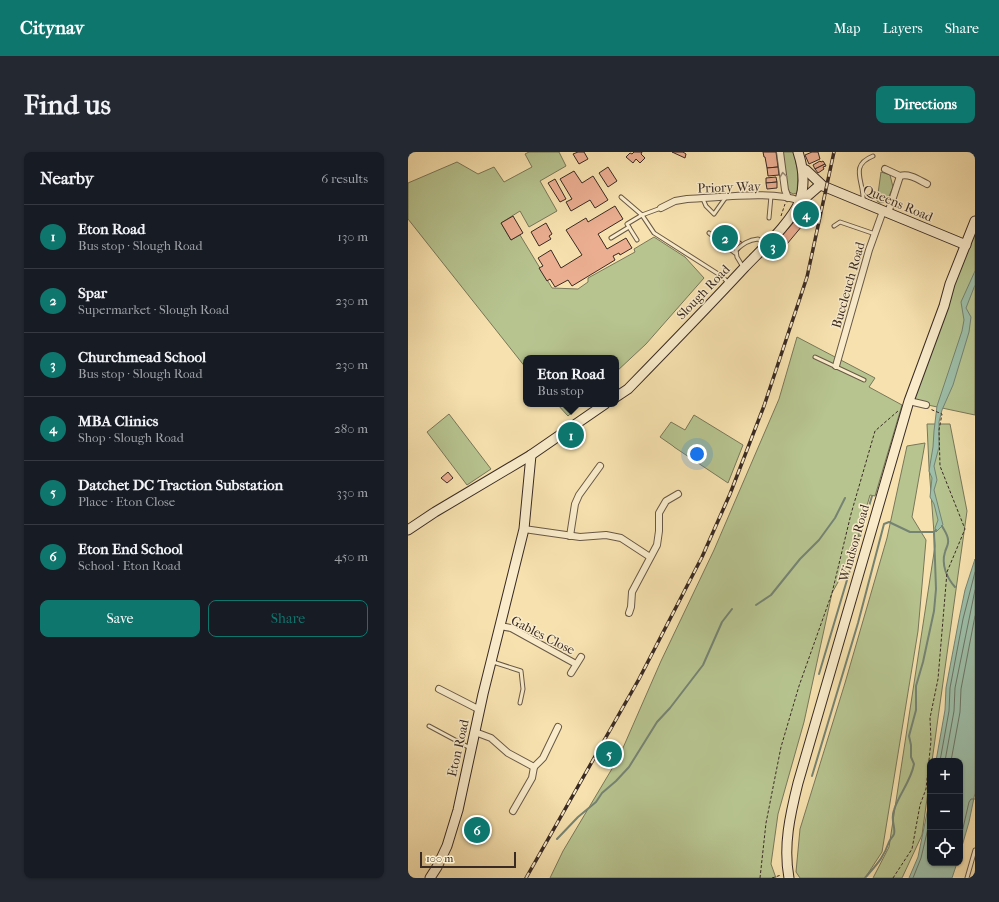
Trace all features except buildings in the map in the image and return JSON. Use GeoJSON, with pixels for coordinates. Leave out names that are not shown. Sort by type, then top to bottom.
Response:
{"type":"FeatureCollection","features":[{"type":"Feature","properties":{"kind":"main road"},"geometry":{"type":"LineString","coordinates":[[798,152],[803,169],[802,192],[800,200]]}},
{"type":"Feature","properties":{"kind":"main road","name":"Queens Road"},"geometry":{"type":"LineString","coordinates":[[803,169],[806,170],[820,184],[966,245]]}},
{"type":"Feature","properties":{"kind":"main road"},"geometry":{"type":"LineString","coordinates":[[800,200],[805,198],[820,184]]}},
{"type":"Feature","properties":{"kind":"main road","name":"Slough Road"},"geometry":{"type":"LineString","coordinates":[[619,395],[628,389],[730,284],[780,229],[795,210],[800,200]]}},
{"type":"Feature","properties":{"kind":"main road","name":"Windsor Road"},"geometry":{"type":"LineString","coordinates":[[788,875],[787,832],[790,815],[893,454],[909,401],[944,306],[950,284],[975,221]]}},
{"type":"Feature","properties":{"kind":"main road"},"geometry":{"type":"LineString","coordinates":[[408,530],[435,512],[531,455],[601,407]]}},
{"type":"Feature","properties":{"kind":"main road","name":"Eton Road"},"geometry":{"type":"LineString","coordinates":[[430,878],[447,846],[458,810],[491,661],[524,529],[531,455]]}},
{"type":"Feature","properties":{"kind":"street"},"geometry":{"type":"LineString","coordinates":[[780,152],[787,197]]}},
{"type":"Feature","properties":{"kind":"street"},"geometry":{"type":"LineString","coordinates":[[885,169],[900,176],[905,174],[927,184]]}},
{"type":"Feature","properties":{"kind":"street","name":"Buccleuch Road"},"geometry":{"type":"LineString","coordinates":[[836,366],[858,287],[875,234],[900,176]]}},
{"type":"Feature","properties":{"kind":"street","name":"Priory Way"},"geometry":{"type":"LineString","coordinates":[[661,208],[675,201],[703,198],[771,196],[800,200]]}},
{"type":"Feature","properties":{"kind":"street"},"geometry":{"type":"LineString","coordinates":[[909,401],[926,405]]}},
{"type":"Feature","properties":{"kind":"street"},"geometry":{"type":"LineString","coordinates":[[570,536],[575,504],[579,495],[600,466]]}},
{"type":"Feature","properties":{"kind":"street"},"geometry":{"type":"LineString","coordinates":[[629,613],[632,592],[657,544],[659,532],[659,513],[666,501],[678,494]]}},
{"type":"Feature","properties":{"kind":"street"},"geometry":{"type":"LineString","coordinates":[[524,529],[580,537],[606,535],[621,538],[650,557]]}},
{"type":"Feature","properties":{"kind":"street","name":"Gables Close"},"geometry":{"type":"LineString","coordinates":[[500,626],[511,628],[576,664]]}},
{"type":"Feature","properties":{"kind":"street"},"geometry":{"type":"LineString","coordinates":[[571,673],[581,656]]}},
{"type":"Feature","properties":{"kind":"street"},"geometry":{"type":"LineString","coordinates":[[439,689],[480,710]]}},
{"type":"Feature","properties":{"kind":"street"},"geometry":{"type":"LineString","coordinates":[[513,811],[532,778],[534,767],[544,758],[558,727]]}},
{"type":"Feature","properties":{"kind":"street"},"geometry":{"type":"LineString","coordinates":[[475,732],[491,738],[508,753],[534,767]]}},
{"type":"Feature","properties":{"kind":"lane"},"geometry":{"type":"LineString","coordinates":[[863,202],[864,194],[859,168],[862,162],[873,156]]}},
{"type":"Feature","properties":{"kind":"lane"},"geometry":{"type":"LineString","coordinates":[[769,218],[771,196]]}},
{"type":"Feature","properties":{"kind":"lane"},"geometry":{"type":"LineString","coordinates":[[621,197],[642,215],[654,233],[730,284]]}},
{"type":"Feature","properties":{"kind":"lane"},"geometry":{"type":"LineString","coordinates":[[703,198],[706,206],[714,214],[726,197]]}},
{"type":"Feature","properties":{"kind":"lane"},"geometry":{"type":"LineString","coordinates":[[637,240],[627,224],[642,215],[661,208]]}},
{"type":"Feature","properties":{"kind":"lane"},"geometry":{"type":"LineString","coordinates":[[834,226],[840,222],[875,234]]}},
{"type":"Feature","properties":{"kind":"lane"},"geometry":{"type":"LineString","coordinates":[[611,238],[629,227]]}},
{"type":"Feature","properties":{"kind":"lane"},"geometry":{"type":"LineString","coordinates":[[709,233],[735,253],[744,268]]}},
{"type":"Feature","properties":{"kind":"lane"},"geometry":{"type":"LineString","coordinates":[[735,253],[743,243],[750,240],[758,239],[766,245]]}},
{"type":"Feature","properties":{"kind":"lane"},"geometry":{"type":"LineString","coordinates":[[815,357],[864,380]]}},
{"type":"Feature","properties":{"kind":"lane"},"geometry":{"type":"LineString","coordinates":[[491,661],[521,671],[523,689],[520,703]]}},
{"type":"Feature","properties":{"kind":"lane"},"geometry":{"type":"LineString","coordinates":[[429,726],[472,749]]}},
{"type":"Feature","properties":{"kind":"lane"},"geometry":{"type":"LineString","coordinates":[[968,878],[975,850]]}},
{"type":"Feature","properties":{"kind":"path"},"geometry":{"type":"LineString","coordinates":[[780,229],[778,224],[787,197]]}},
{"type":"Feature","properties":{"kind":"path"},"geometry":{"type":"LineString","coordinates":[[760,878],[766,823],[783,739],[799,686],[832,593],[851,514],[875,431],[898,411]]}},
{"type":"Feature","properties":{"kind":"path"},"geometry":{"type":"LineString","coordinates":[[893,878],[912,849],[920,805],[926,789],[931,741],[930,718],[938,679],[947,572],[965,529],[940,466],[939,430],[942,414],[935,411]]}},
{"type":"Feature","properties":{"kind":"path"},"geometry":{"type":"LineString","coordinates":[[772,878],[788,875]]}},
{"type":"Feature","properties":{"kind":"shaded area"},"geometry":{"type":"Polygon","coordinates":[[[529,152],[559,152],[566,166],[540,181],[557,211],[529,227],[520,211],[501,223],[511,240],[520,235],[552,288],[578,289],[588,282],[588,278],[635,252],[634,249],[654,237],[685,257],[704,278],[646,344],[619,369],[619,355],[523,355],[523,364],[408,219],[408,183],[457,162],[478,174],[494,167],[504,182],[532,167],[525,154],[529,152]]]}},
{"type":"Feature","properties":{"kind":"shaded area"},"geometry":{"type":"Polygon","coordinates":[[[781,152],[794,152],[798,173],[797,193],[793,194],[788,191],[781,152]]]}},
{"type":"Feature","properties":{"kind":"shaded area"},"geometry":{"type":"Polygon","coordinates":[[[881,172],[890,175],[893,187],[887,201],[880,203],[877,201],[881,172]]]}},
{"type":"Feature","properties":{"kind":"shaded area"},"geometry":{"type":"Polygon","coordinates":[[[975,223],[975,415],[909,401],[975,223]]]}},
{"type":"Feature","properties":{"kind":"shaded area"},"geometry":{"type":"Polygon","coordinates":[[[797,337],[875,378],[869,387],[902,405],[875,496],[870,495],[853,555],[832,593],[804,722],[778,814],[771,864],[776,878],[550,878],[563,851],[619,757],[661,661],[714,550],[779,399],[797,337]]]}},
{"type":"Feature","properties":{"kind":"shaded area"},"geometry":{"type":"Polygon","coordinates":[[[560,407],[578,407],[568,416],[560,407]]]}},
{"type":"Feature","properties":{"kind":"shaded area"},"geometry":{"type":"Polygon","coordinates":[[[449,414],[491,469],[467,485],[427,432],[449,414]]]}},
{"type":"Feature","properties":{"kind":"shaded area"},"geometry":{"type":"Polygon","coordinates":[[[694,415],[743,445],[728,483],[660,437],[671,422],[685,430],[694,415]]]}},
{"type":"Feature","properties":{"kind":"shaded area"},"geometry":{"type":"Polygon","coordinates":[[[927,424],[950,424],[967,511],[932,758],[927,758],[927,799],[922,835],[902,878],[873,878],[889,847],[935,546],[927,424]]]}},
{"type":"Feature","properties":{"kind":"shaded area"},"geometry":{"type":"Polygon","coordinates":[[[925,443],[912,517],[926,540],[918,631],[882,852],[865,878],[800,878],[796,872],[800,829],[845,683],[887,538],[907,446],[925,443]]]}},
{"type":"Feature","properties":{"kind":"water"},"geometry":{"type":"Polygon","coordinates":[[[975,271],[975,285],[966,308],[971,317],[969,332],[953,385],[942,410],[939,422],[939,447],[934,466],[937,480],[934,490],[943,525],[936,532],[935,528],[938,520],[934,504],[930,497],[932,478],[929,471],[937,406],[962,331],[964,320],[961,302],[975,271]]]}},
{"type":"Feature","properties":{"kind":"water"},"geometry":{"type":"Polygon","coordinates":[[[975,559],[975,793],[963,843],[963,758],[937,758],[945,710],[946,688],[965,590],[975,559]]]}},
{"type":"Feature","properties":{"kind":"water"},"geometry":{"type":"Polygon","coordinates":[[[927,813],[927,866],[956,866],[952,878],[909,878],[918,857],[927,813]]]}},
{"type":"Feature","properties":{"kind":"waterway"},"geometry":{"type":"LineString","coordinates":[[819,674],[872,496]]}},
{"type":"Feature","properties":{"kind":"waterway"},"geometry":{"type":"LineString","coordinates":[[756,605],[771,595],[800,559],[819,540],[835,518],[845,498]]}},
{"type":"Feature","properties":{"kind":"waterway"},"geometry":{"type":"LineString","coordinates":[[812,776],[858,623],[884,524],[889,522],[910,532],[934,532]]}},
{"type":"Feature","properties":{"kind":"waterway"},"geometry":{"type":"LineString","coordinates":[[942,526],[948,538],[948,544],[945,550],[944,566],[947,575],[955,587]]}},
{"type":"Feature","properties":{"kind":"waterway"},"geometry":{"type":"LineString","coordinates":[[865,878],[882,857],[889,841],[894,835],[893,814],[914,764],[911,757],[909,736],[916,710],[916,686],[923,662],[934,611],[936,589],[934,532],[936,530]]}},
{"type":"Feature","properties":{"kind":"waterway"},"geometry":{"type":"LineString","coordinates":[[557,839],[578,817],[596,802],[602,793],[629,767],[657,722],[670,708],[703,665],[722,622],[732,609]]}},
{"type":"Feature","properties":{"kind":"railway"},"geometry":{"type":"LineString","coordinates":[[526,878],[639,679],[702,557],[730,494],[764,406],[807,277],[834,152]]}},
{"type":"Feature","properties":{"kind":"place","name":"MBA Clinics"},"geometry":{"type":"Point","coordinates":[806,214]}},
{"type":"Feature","properties":{"kind":"place","name":"Spar"},"geometry":{"type":"Point","coordinates":[725,238]}},
{"type":"Feature","properties":{"kind":"place","name":"Churchmead School"},"geometry":{"type":"Point","coordinates":[773,246]}},
{"type":"Feature","properties":{"kind":"place","name":"Eton Road"},"geometry":{"type":"Point","coordinates":[571,435]}},
{"type":"Feature","properties":{"kind":"place","name":"Datchet DC Traction Substation"},"geometry":{"type":"Point","coordinates":[609,754]}},
{"type":"Feature","properties":{"kind":"place","name":"Eton End School"},"geometry":{"type":"Point","coordinates":[477,830]}}]}
